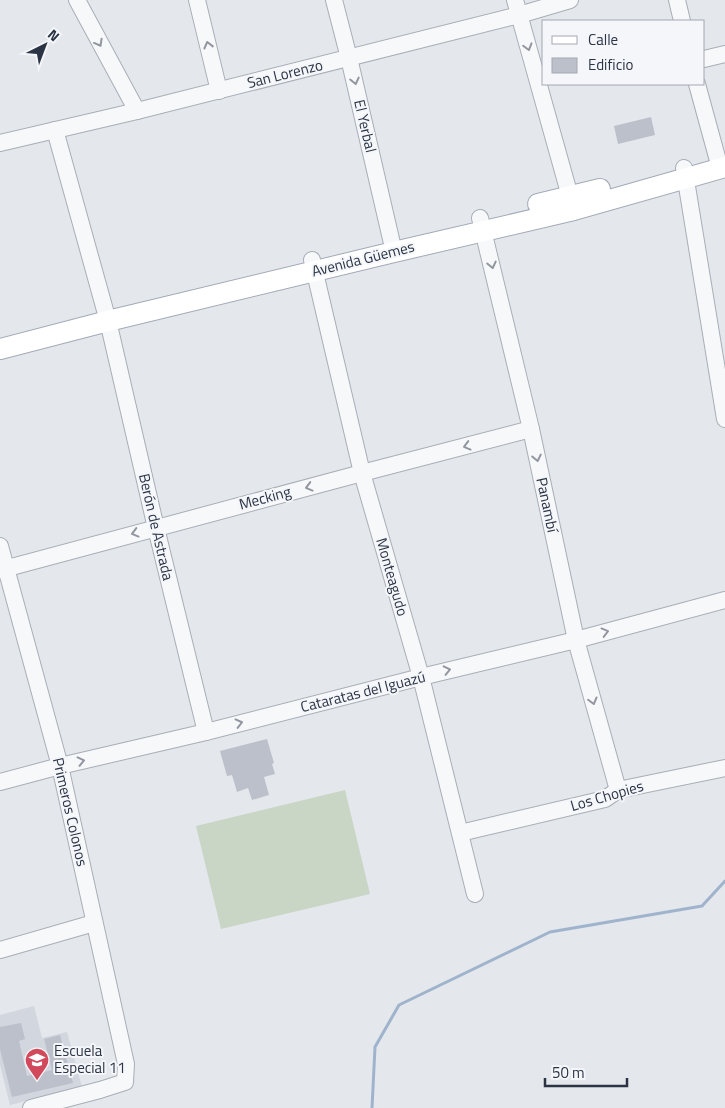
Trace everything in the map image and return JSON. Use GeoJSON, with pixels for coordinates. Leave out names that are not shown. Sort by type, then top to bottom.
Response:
{"type":"FeatureCollection","features":[{"type":"Feature","properties":{"kind":"main road","name":"Avenida Güemes"},"geometry":{"type":"LineString","coordinates":[[0,338],[107,316],[572,203],[722,163]]}},
{"type":"Feature","properties":{"kind":"main road","name":"Avenida Güemes"},"geometry":{"type":"LineString","coordinates":[[0,349],[107,316]]}},
{"type":"Feature","properties":{"kind":"street"},"geometry":{"type":"LineString","coordinates":[[77,0],[137,111]]}},
{"type":"Feature","properties":{"kind":"street"},"geometry":{"type":"LineString","coordinates":[[197,0],[219,90]]}},
{"type":"Feature","properties":{"kind":"street","name":"El Yerbal"},"geometry":{"type":"LineString","coordinates":[[334,0],[393,246]]}},
{"type":"Feature","properties":{"kind":"street","name":"San Lorenzo"},"geometry":{"type":"LineString","coordinates":[[0,143],[349,58],[517,7],[570,0]]}},
{"type":"Feature","properties":{"kind":"street"},"geometry":{"type":"LineString","coordinates":[[677,0],[682,20]]}},
{"type":"Feature","properties":{"kind":"street"},"geometry":{"type":"LineString","coordinates":[[517,7],[572,203]]}},
{"type":"Feature","properties":{"kind":"street"},"geometry":{"type":"LineString","coordinates":[[705,59],[725,54]]}},
{"type":"Feature","properties":{"kind":"street"},"geometry":{"type":"LineString","coordinates":[[697,85],[722,163]]}},
{"type":"Feature","properties":{"kind":"street","name":"Berón de Astrada"},"geometry":{"type":"LineString","coordinates":[[55,130],[107,316],[206,732]]}},
{"type":"Feature","properties":{"kind":"street"},"geometry":{"type":"LineString","coordinates":[[685,173],[725,419]]}},
{"type":"Feature","properties":{"kind":"street","name":"Panambí"},"geometry":{"type":"LineString","coordinates":[[482,224],[531,429],[576,640],[618,790]]}},
{"type":"Feature","properties":{"kind":"street","name":"Monteagudo"},"geometry":{"type":"LineString","coordinates":[[313,265],[362,472],[421,677],[475,894]]}},
{"type":"Feature","properties":{"kind":"street","name":"Mecking"},"geometry":{"type":"LineString","coordinates":[[3,569],[362,472],[531,429]]}},
{"type":"Feature","properties":{"kind":"street","name":"Primeros Colonos"},"geometry":{"type":"LineString","coordinates":[[0,546],[3,569],[60,766],[126,1064],[125,1082],[31,1108]]}},
{"type":"Feature","properties":{"kind":"street","name":"Cataratas del Iguazú"},"geometry":{"type":"LineString","coordinates":[[0,782],[576,640],[725,600]]}},
{"type":"Feature","properties":{"kind":"street","name":"Los Chopies"},"geometry":{"type":"LineString","coordinates":[[460,833],[605,799],[618,790],[725,768]]}},
{"type":"Feature","properties":{"kind":"street"},"geometry":{"type":"LineString","coordinates":[[0,950],[94,923]]}},
{"type":"Feature","properties":{"kind":"shaded area"},"geometry":{"type":"Polygon","coordinates":[[[34,1006],[42,1038],[67,1032],[82,1087],[10,1105],[0,1065],[0,1015],[34,1006]]]}},
{"type":"Feature","properties":{"kind":"green space"},"geometry":{"type":"Polygon","coordinates":[[[345,790],[370,894],[221,929],[196,826],[345,790]]]}},
{"type":"Feature","properties":{"kind":"building"},"geometry":{"type":"Polygon","coordinates":[[[651,117],[655,135],[618,144],[614,126],[651,117]]]}},
{"type":"Feature","properties":{"kind":"building"},"geometry":{"type":"Polygon","coordinates":[[[267,739],[275,774],[264,777],[269,795],[252,800],[248,788],[237,792],[232,775],[227,776],[220,751],[267,739]]]}},
{"type":"Feature","properties":{"kind":"building"},"geometry":{"type":"Polygon","coordinates":[[[21,1023],[25,1039],[19,1041],[27,1076],[52,1070],[44,1039],[60,1035],[73,1083],[12,1097],[0,1049],[0,1027],[21,1023]]]}},
{"type":"Feature","properties":{"kind":"waterway"},"geometry":{"type":"LineString","coordinates":[[372,1108],[375,1047],[399,1005],[550,932],[702,906],[725,881]]}},
{"type":"Feature","properties":{"kind":"place","name":"Escuela Especial 11"},"geometry":{"type":"Point","coordinates":[37,1081]}}]}
